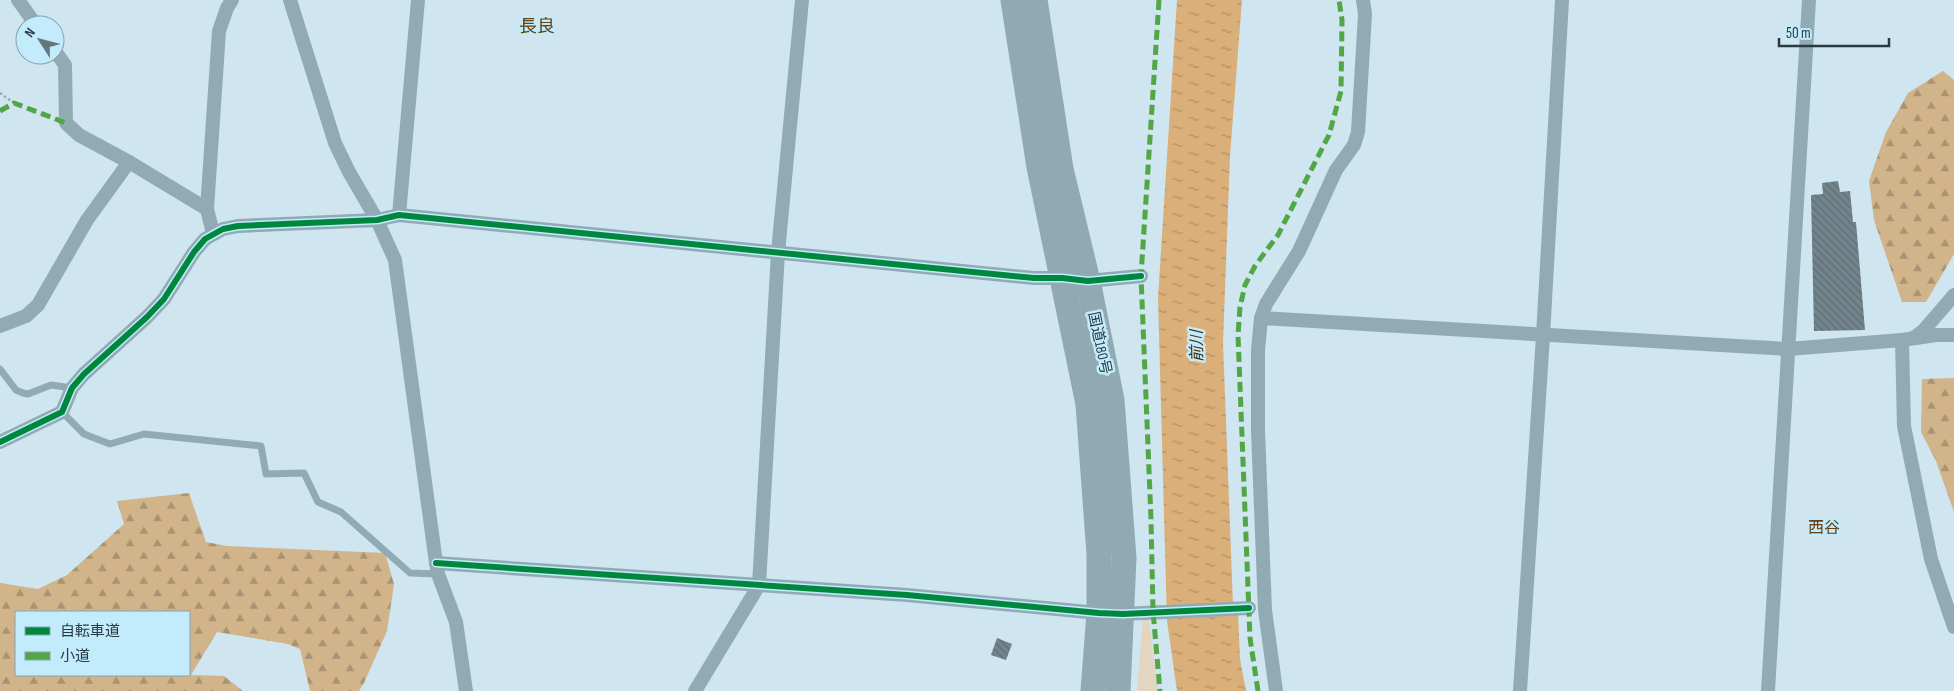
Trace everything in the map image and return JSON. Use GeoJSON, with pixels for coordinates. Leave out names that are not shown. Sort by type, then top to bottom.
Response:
{"type":"FeatureCollection","features":[{"type":"Feature","properties":{"kind":"highway","name":"国道180号"},"geometry":{"type":"LineString","coordinates":[[1013,0],[1039,167],[1088,404],[1099,554],[1111,613],[1118,691]]}},
{"type":"Feature","properties":{"kind":"highway","name":"国道180号"},"geometry":{"type":"LineString","coordinates":[[1035,0],[1061,169],[1088,281],[1112,400],[1124,558],[1093,691]]}},
{"type":"Feature","properties":{"kind":"street"},"geometry":{"type":"LineString","coordinates":[[18,0],[29,15]]}},
{"type":"Feature","properties":{"kind":"street"},"geometry":{"type":"LineString","coordinates":[[213,232],[207,209],[219,31],[227,8],[232,0]]}},
{"type":"Feature","properties":{"kind":"street"},"geometry":{"type":"LineString","coordinates":[[290,0],[335,143],[349,172],[377,220],[395,260],[437,568],[456,622],[466,691]]}},
{"type":"Feature","properties":{"kind":"street"},"geometry":{"type":"LineString","coordinates":[[400,215],[418,0]]}},
{"type":"Feature","properties":{"kind":"street"},"geometry":{"type":"LineString","coordinates":[[695,691],[758,585],[778,252],[802,0]]}},
{"type":"Feature","properties":{"kind":"street"},"geometry":{"type":"LineString","coordinates":[[1276,691],[1265,610],[1258,431],[1258,350],[1261,318],[1266,304],[1299,251],[1336,170],[1354,146],[1358,132],[1365,14],[1363,0]]}},
{"type":"Feature","properties":{"kind":"street"},"geometry":{"type":"LineString","coordinates":[[1520,691],[1544,336],[1562,0]]}},
{"type":"Feature","properties":{"kind":"street"},"geometry":{"type":"LineString","coordinates":[[1768,691],[1809,0]]}},
{"type":"Feature","properties":{"kind":"street"},"geometry":{"type":"LineString","coordinates":[[65,65],[66,123],[79,135],[129,162],[207,209]]}},
{"type":"Feature","properties":{"kind":"street"},"geometry":{"type":"LineString","coordinates":[[0,326],[26,316],[38,306],[87,220],[129,162]]}},
{"type":"Feature","properties":{"kind":"street"},"geometry":{"type":"LineString","coordinates":[[0,442],[62,412],[72,388],[84,374],[147,317],[164,299],[205,238],[213,232],[238,226],[377,220],[400,215],[1034,278],[1062,278],[1088,281],[1141,276]]}},
{"type":"Feature","properties":{"kind":"street"},"geometry":{"type":"LineString","coordinates":[[1908,339],[1924,330],[1954,295]]}},
{"type":"Feature","properties":{"kind":"street"},"geometry":{"type":"LineString","coordinates":[[1261,318],[1788,349],[1936,335],[1954,335]]}},
{"type":"Feature","properties":{"kind":"street"},"geometry":{"type":"LineString","coordinates":[[1908,339],[1904,426],[1931,559],[1954,627]]}},
{"type":"Feature","properties":{"kind":"street"},"geometry":{"type":"LineString","coordinates":[[437,568],[758,585],[1111,613],[1247,608]]}},
{"type":"Feature","properties":{"kind":"lane"},"geometry":{"type":"LineString","coordinates":[[0,369],[16,390],[23,393],[28,394],[51,385],[72,388]]}},
{"type":"Feature","properties":{"kind":"lane"},"geometry":{"type":"LineString","coordinates":[[62,412],[84,434],[110,444],[144,434],[261,446],[266,474],[304,474],[318,502],[341,512],[410,573],[437,568]]}},
{"type":"Feature","properties":{"kind":"path"},"geometry":{"type":"LineString","coordinates":[[0,94],[14,103]]}},
{"type":"Feature","properties":{"kind":"shaded area"},"geometry":{"type":"Polygon","coordinates":[[[1143,616],[1149,620],[1158,691],[1137,691],[1143,616]]]}},
{"type":"Feature","properties":{"kind":"green space"},"geometry":{"type":"Polygon","coordinates":[[[1943,71],[1954,80],[1954,254],[1926,302],[1902,302],[1874,220],[1869,181],[1886,132],[1908,93],[1943,71]]]}},
{"type":"Feature","properties":{"kind":"green space"},"geometry":{"type":"Polygon","coordinates":[[[1954,378],[1954,512],[1936,461],[1921,432],[1922,379],[1954,378]]]}},
{"type":"Feature","properties":{"kind":"green space"},"geometry":{"type":"Polygon","coordinates":[[[189,493],[206,542],[227,546],[385,553],[394,584],[387,631],[359,691],[310,691],[300,649],[288,644],[217,632],[191,675],[224,676],[243,691],[0,691],[0,583],[38,589],[67,575],[124,524],[117,501],[189,493]]]}},
{"type":"Feature","properties":{"kind":"water","name":"前川"},"geometry":{"type":"Polygon","coordinates":[[[1177,0],[1242,0],[1230,156],[1223,343],[1233,605],[1238,612],[1240,659],[1246,691],[1177,691],[1167,621],[1158,298],[1177,0]]]}},
{"type":"Feature","properties":{"kind":"building"},"geometry":{"type":"Polygon","coordinates":[[[1838,181],[1840,192],[1850,191],[1853,222],[1856,222],[1865,330],[1814,331],[1811,195],[1823,194],[1822,183],[1838,181]]]}},
{"type":"Feature","properties":{"kind":"building"},"geometry":{"type":"Polygon","coordinates":[[[997,638],[1012,644],[1006,660],[991,655],[997,638]]]}},
{"type":"Feature","properties":{"kind":"marked path"},"geometry":{"type":"LineString","coordinates":[[1159,0],[1141,276],[1153,611],[1160,691]]}},
{"type":"Feature","properties":{"kind":"marked path"},"geometry":{"type":"LineString","coordinates":[[1258,691],[1250,638],[1238,335],[1240,307],[1245,285],[1255,266],[1278,235],[1329,135],[1341,91],[1342,20],[1339,0]]}},
{"type":"Feature","properties":{"kind":"marked path"},"geometry":{"type":"LineString","coordinates":[[0,111],[14,103],[66,123]]}},
{"type":"Feature","properties":{"kind":"cycle path"},"geometry":{"type":"LineString","coordinates":[[0,442],[62,412],[72,388],[84,374],[147,317],[164,299],[194,252],[205,239],[223,229],[238,226],[377,220],[399,215],[1034,278],[1062,278],[1088,281],[1141,276]]}},
{"type":"Feature","properties":{"kind":"cycle path"},"geometry":{"type":"LineString","coordinates":[[436,563],[907,595],[1099,613],[1123,614],[1249,608]]}},
{"type":"Feature","properties":{"kind":"district","name":"長良"},"geometry":{"type":"Point","coordinates":[537,26]}},
{"type":"Feature","properties":{"kind":"district","name":"西谷"},"geometry":{"type":"Point","coordinates":[1824,527]}}]}
